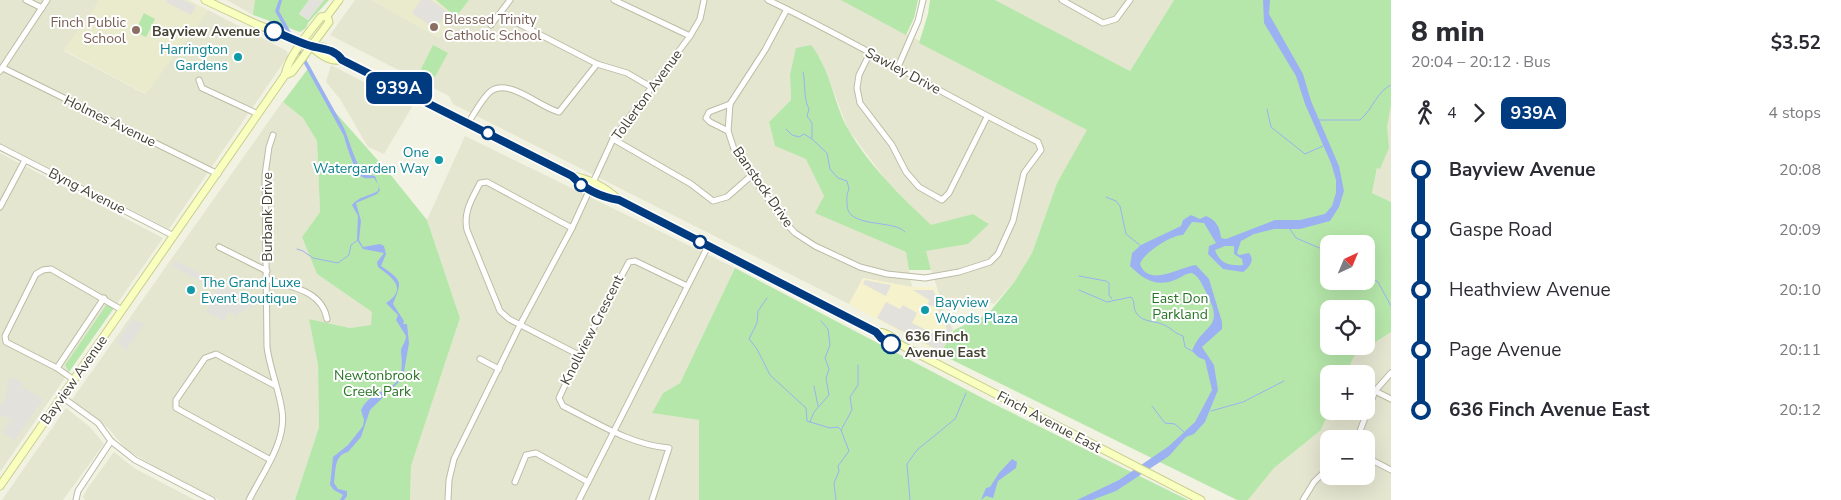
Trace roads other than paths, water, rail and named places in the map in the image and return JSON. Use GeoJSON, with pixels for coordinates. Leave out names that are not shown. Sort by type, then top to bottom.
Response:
{"type":"FeatureCollection","features":[{"type":"Feature","properties":{"kind":"main road","name":"Finch Avenue East"},"geometry":{"type":"LineString","coordinates":[[205,0],[250,22],[311,46],[327,49],[342,60],[572,176],[580,185],[591,186],[606,198],[619,200],[876,332],[881,338],[891,344],[897,343],[1201,500]]}},
{"type":"Feature","properties":{"kind":"main road","name":"Bayview Avenue"},"geometry":{"type":"LineString","coordinates":[[285,76],[286,68],[303,42],[321,17],[327,16],[338,0]]}},
{"type":"Feature","properties":{"kind":"main road","name":"Bayview Avenue"},"geometry":{"type":"LineString","coordinates":[[1,484],[258,114],[285,76],[292,72],[329,22],[327,16]]}},
{"type":"Feature","properties":{"kind":"street"},"geometry":{"type":"LineString","coordinates":[[26,0],[42,8]]}},
{"type":"Feature","properties":{"kind":"street"},"geometry":{"type":"LineString","coordinates":[[2,70],[47,0]]}},
{"type":"Feature","properties":{"kind":"street"},"geometry":{"type":"LineString","coordinates":[[491,24],[510,0]]}},
{"type":"Feature","properties":{"kind":"street"},"geometry":{"type":"LineString","coordinates":[[614,0],[690,36]]}},
{"type":"Feature","properties":{"kind":"street","name":"Tollerton Avenue"},"geometry":{"type":"LineString","coordinates":[[448,500],[449,480],[454,459],[520,324],[572,228],[613,139],[690,36],[700,19],[704,0]]}},
{"type":"Feature","properties":{"kind":"street","name":"Sawley Drive"},"geometry":{"type":"LineString","coordinates":[[768,0],[898,67],[987,117],[1038,142]]}},
{"type":"Feature","properties":{"kind":"street"},"geometry":{"type":"LineString","coordinates":[[898,67],[918,21],[924,0]]}},
{"type":"Feature","properties":{"kind":"street"},"geometry":{"type":"LineString","coordinates":[[1062,0],[1103,23],[1116,19],[1130,0]]}},
{"type":"Feature","properties":{"kind":"street","name":"Banstock Drive"},"geometry":{"type":"LineString","coordinates":[[788,9],[765,50],[730,104],[728,131],[734,152],[783,220],[795,233],[815,246],[860,268],[887,274],[925,278],[959,272],[990,262],[998,254],[1013,222],[1024,173],[1041,150],[1038,142]]}},
{"type":"Feature","properties":{"kind":"street"},"geometry":{"type":"LineString","coordinates":[[500,14],[597,64],[627,73],[652,87]]}},
{"type":"Feature","properties":{"kind":"street"},"geometry":{"type":"LineString","coordinates":[[870,53],[859,75],[860,103],[892,145],[906,172],[919,187],[932,195],[942,200],[949,193],[987,117]]}},
{"type":"Feature","properties":{"kind":"street"},"geometry":{"type":"LineString","coordinates":[[468,122],[487,96],[497,88],[508,87],[559,112],[597,64]]}},
{"type":"Feature","properties":{"kind":"street","name":"Holmes Avenue"},"geometry":{"type":"LineString","coordinates":[[2,70],[218,174]]}},
{"type":"Feature","properties":{"kind":"street"},"geometry":{"type":"LineString","coordinates":[[199,80],[202,88],[258,114]]}},
{"type":"Feature","properties":{"kind":"street","name":"Banstock Drive"},"geometry":{"type":"LineString","coordinates":[[728,131],[706,118],[708,112],[730,104]]}},
{"type":"Feature","properties":{"kind":"street","name":"Burbank Drive"},"geometry":{"type":"LineString","coordinates":[[249,500],[281,434],[282,420],[282,411],[274,385],[267,347],[265,175],[269,147],[274,135]]}},
{"type":"Feature","properties":{"kind":"street"},"geometry":{"type":"LineString","coordinates":[[613,139],[691,184],[713,201],[727,197],[752,175]]}},
{"type":"Feature","properties":{"kind":"street","name":"Byng Avenue"},"geometry":{"type":"LineString","coordinates":[[0,147],[174,236]]}},
{"type":"Feature","properties":{"kind":"street"},"geometry":{"type":"LineString","coordinates":[[0,207],[25,160]]}},
{"type":"Feature","properties":{"kind":"street"},"geometry":{"type":"LineString","coordinates":[[572,228],[487,182],[480,183],[467,210],[465,220],[467,230],[500,311],[578,355]]}},
{"type":"Feature","properties":{"kind":"street"},"geometry":{"type":"LineString","coordinates":[[579,500],[708,246]]}},
{"type":"Feature","properties":{"kind":"street"},"geometry":{"type":"LineString","coordinates":[[219,247],[266,271]]}},
{"type":"Feature","properties":{"kind":"street","name":"Knollview Crescent"},"geometry":{"type":"LineString","coordinates":[[613,431],[563,406],[559,398],[578,355],[624,267],[629,262],[635,261],[687,286]]}},
{"type":"Feature","properties":{"kind":"street"},"geometry":{"type":"LineString","coordinates":[[74,380],[57,368],[6,342],[5,336],[36,274],[51,268],[122,310]]}},
{"type":"Feature","properties":{"kind":"street"},"geometry":{"type":"LineString","coordinates":[[266,279],[308,293],[318,299],[326,309],[327,319]]}},
{"type":"Feature","properties":{"kind":"street"},"geometry":{"type":"LineString","coordinates":[[57,368],[104,298]]}},
{"type":"Feature","properties":{"kind":"street"},"geometry":{"type":"LineString","coordinates":[[269,459],[176,408],[176,400],[205,358],[216,354],[274,385]]}},
{"type":"Feature","properties":{"kind":"street"},"geometry":{"type":"LineString","coordinates":[[480,359],[499,369]]}},
{"type":"Feature","properties":{"kind":"street"},"geometry":{"type":"LineString","coordinates":[[1391,373],[1375,391],[1391,399]]}},
{"type":"Feature","properties":{"kind":"street"},"geometry":{"type":"LineString","coordinates":[[62,397],[98,423],[111,441],[135,460],[212,500]]}},
{"type":"Feature","properties":{"kind":"street"},"geometry":{"type":"LineString","coordinates":[[613,431],[655,447],[669,448],[652,500]]}},
{"type":"Feature","properties":{"kind":"street"},"geometry":{"type":"LineString","coordinates":[[76,500],[78,491],[111,441]]}},
{"type":"Feature","properties":{"kind":"street"},"geometry":{"type":"LineString","coordinates":[[515,482],[526,455],[536,453],[588,482]]}},
{"type":"Feature","properties":{"kind":"street"},"geometry":{"type":"LineString","coordinates":[[1375,462],[1391,470]]}},
{"type":"Feature","properties":{"kind":"street"},"geometry":{"type":"LineString","coordinates":[[1312,500],[1304,498],[1320,476]]}},
{"type":"Feature","properties":{"kind":"water"},"geometry":{"type":"Polygon","coordinates":[[[279,0],[282,0],[279,11],[343,126],[358,164],[365,174],[375,176],[378,184],[374,178],[363,178],[359,174],[351,158],[344,136],[275,11],[279,0]]]}},
{"type":"Feature","properties":{"kind":"water"},"geometry":{"type":"Polygon","coordinates":[[[1263,0],[1270,0],[1269,14],[1303,74],[1311,101],[1339,166],[1344,191],[1339,207],[1330,221],[1300,229],[1274,229],[1254,234],[1241,241],[1237,253],[1239,255],[1249,253],[1252,258],[1250,266],[1243,272],[1223,269],[1208,254],[1209,246],[1216,243],[1204,223],[1192,222],[1183,235],[1166,241],[1152,250],[1142,260],[1140,264],[1144,271],[1150,275],[1165,274],[1196,265],[1209,279],[1222,322],[1222,329],[1202,347],[1214,365],[1218,390],[1205,422],[1194,434],[1186,437],[1169,456],[1116,491],[1092,500],[1077,500],[1119,480],[1169,446],[1195,422],[1212,390],[1205,360],[1198,357],[1192,351],[1211,325],[1214,313],[1212,304],[1200,281],[1192,273],[1163,283],[1146,279],[1130,266],[1132,253],[1141,245],[1181,226],[1183,220],[1191,215],[1200,219],[1206,216],[1215,222],[1220,230],[1221,238],[1226,239],[1275,220],[1300,220],[1325,214],[1332,206],[1336,193],[1336,180],[1331,163],[1305,104],[1296,76],[1264,23],[1263,0]],[[1225,246],[1215,250],[1217,255],[1226,263],[1243,265],[1242,259],[1234,254],[1234,246],[1225,246]]]}},
{"type":"Feature","properties":{"kind":"water"},"geometry":{"type":"Polygon","coordinates":[[[379,187],[380,190],[377,194],[356,203],[361,221],[359,240],[363,247],[380,244],[384,246],[386,254],[381,266],[399,282],[393,304],[404,321],[403,324],[407,324],[409,343],[403,378],[370,410],[361,437],[338,460],[334,483],[338,489],[347,491],[347,496],[344,500],[340,500],[343,495],[334,490],[330,485],[333,457],[348,445],[363,426],[364,420],[361,410],[367,401],[395,384],[402,368],[401,351],[406,338],[396,320],[398,315],[386,303],[393,298],[397,288],[396,283],[378,267],[377,262],[384,253],[363,249],[357,240],[358,216],[352,205],[360,198],[378,191],[379,187]]]}},
{"type":"Feature","properties":{"kind":"water"},"geometry":{"type":"Polygon","coordinates":[[[1012,459],[1017,462],[1016,468],[998,481],[993,498],[986,496],[981,500],[986,488],[990,487],[999,473],[1012,459]]]}},
{"type":"Feature","properties":{"kind":"waterway"},"geometry":{"type":"LineString","coordinates":[[803,72],[806,100],[809,109],[807,116],[812,123],[812,138]]}},
{"type":"Feature","properties":{"kind":"waterway"},"geometry":{"type":"LineString","coordinates":[[1319,120],[1360,120],[1382,91],[1391,85]]}},
{"type":"Feature","properties":{"kind":"waterway"},"geometry":{"type":"LineString","coordinates":[[1267,109],[1271,127],[1305,154],[1323,146]]}},
{"type":"Feature","properties":{"kind":"waterway"},"geometry":{"type":"LineString","coordinates":[[786,129],[792,135],[799,137],[804,134],[827,153],[830,169],[838,178],[847,181],[849,189],[847,204],[849,212],[854,217],[900,228],[905,232]]}},
{"type":"Feature","properties":{"kind":"waterway"},"geometry":{"type":"LineString","coordinates":[[1106,197],[1116,201],[1120,206],[1126,234],[1141,246]]}},
{"type":"Feature","properties":{"kind":"waterway"},"geometry":{"type":"LineString","coordinates":[[1290,229],[1296,238],[1320,248]]}},
{"type":"Feature","properties":{"kind":"waterway"},"geometry":{"type":"LineString","coordinates":[[297,249],[313,258],[338,263],[349,255],[351,245],[358,240]]}},
{"type":"Feature","properties":{"kind":"waterway"},"geometry":{"type":"LineString","coordinates":[[1079,276],[1109,283],[1109,295],[1112,299]]}},
{"type":"Feature","properties":{"kind":"waterway"},"geometry":{"type":"LineString","coordinates":[[1375,280],[1378,282],[1391,306]]}},
{"type":"Feature","properties":{"kind":"waterway"},"geometry":{"type":"LineString","coordinates":[[1079,290],[1107,302],[1131,297],[1139,317],[1165,325],[1183,336],[1185,347],[1192,351]]}},
{"type":"Feature","properties":{"kind":"waterway"},"geometry":{"type":"LineString","coordinates":[[767,298],[758,311],[757,323],[749,339],[757,349],[770,375],[806,408],[807,421],[830,428],[838,427],[841,430]]}},
{"type":"Feature","properties":{"kind":"waterway"},"geometry":{"type":"LineString","coordinates":[[810,422],[814,412],[829,395],[826,378],[829,369],[825,358],[830,345],[828,329],[821,321]]}},
{"type":"Feature","properties":{"kind":"waterway"},"geometry":{"type":"LineString","coordinates":[[836,500],[834,483],[839,471],[838,466],[849,451],[841,430],[852,410],[850,397],[858,385],[858,365]]}},
{"type":"Feature","properties":{"kind":"waterway"},"geometry":{"type":"LineString","coordinates":[[1211,411],[1243,402],[1284,381]]}},
{"type":"Feature","properties":{"kind":"waterway"},"geometry":{"type":"LineString","coordinates":[[814,386],[818,406]]}},
{"type":"Feature","properties":{"kind":"waterway"},"geometry":{"type":"LineString","coordinates":[[910,500],[907,464],[917,450],[955,419],[966,393]]}},
{"type":"Feature","properties":{"kind":"waterway"},"geometry":{"type":"LineString","coordinates":[[1152,406],[1165,423],[1175,424],[1184,432]]}},
{"type":"Feature","properties":{"kind":"place","name":"Blessed Trinity Catholic School"},"geometry":{"type":"Point","coordinates":[434,27]}},
{"type":"Feature","properties":{"kind":"place","name":"Finch Public School"},"geometry":{"type":"Point","coordinates":[136,30]}},
{"type":"Feature","properties":{"kind":"place","name":"Bayview Avenue"},"geometry":{"type":"Point","coordinates":[274,31]}},
{"type":"Feature","properties":{"kind":"place","name":"Harrington Gardens"},"geometry":{"type":"Point","coordinates":[238,57]}},
{"type":"Feature","properties":{"kind":"place","name":"One Watergarden Way"},"geometry":{"type":"Point","coordinates":[439,160]}},
{"type":"Feature","properties":{"kind":"place","name":"The Grand Luxe Event Boutique"},"geometry":{"type":"Point","coordinates":[191,290]}},
{"type":"Feature","properties":{"kind":"place","name":"Bayview Woods Plaza"},"geometry":{"type":"Point","coordinates":[925,310]}},
{"type":"Feature","properties":{"kind":"place","name":"636 Finch Avenue East"},"geometry":{"type":"Point","coordinates":[891,344]}},
{"type":"Feature","properties":{"kind":"park label","name":"East Don Parkland"},"geometry":{"type":"Point","coordinates":[1180,306]}},
{"type":"Feature","properties":{"kind":"park label","name":"Newtonbrook Creek Park"},"geometry":{"type":"Point","coordinates":[377,384]}}]}
